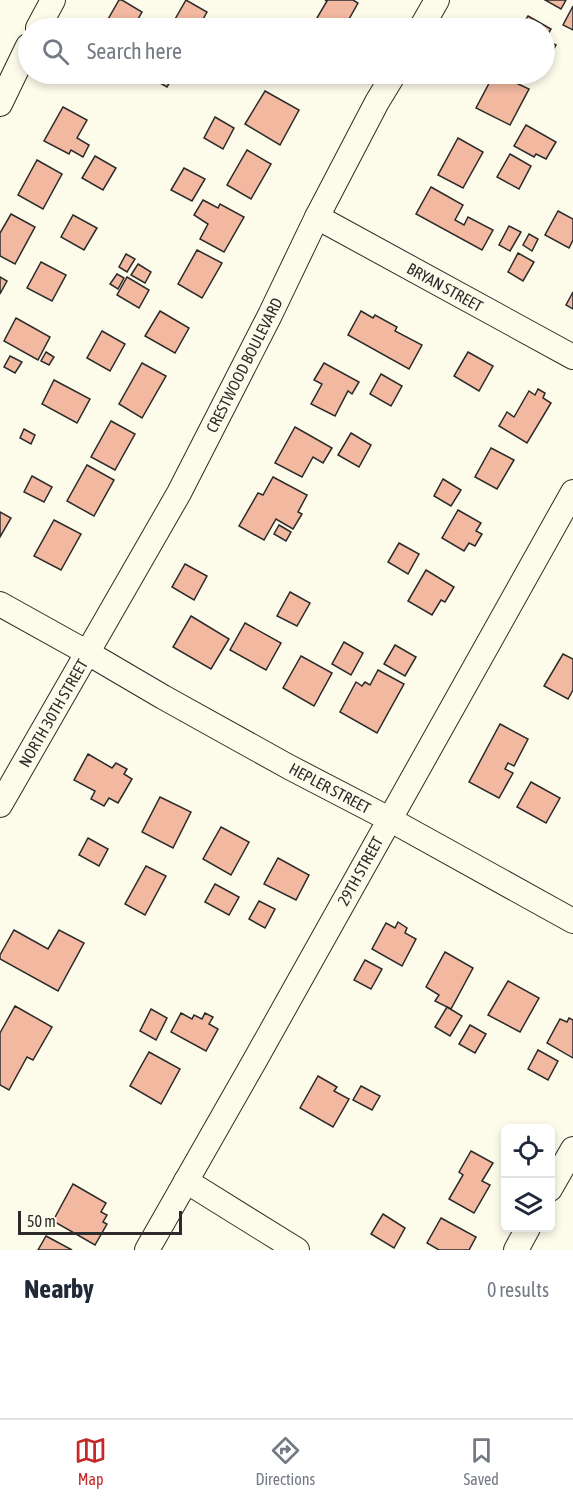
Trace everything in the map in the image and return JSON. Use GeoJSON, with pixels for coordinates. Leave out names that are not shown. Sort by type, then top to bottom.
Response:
{"type":"FeatureCollection","features":[{"type":"Feature","properties":{"kind":"street"},"geometry":{"type":"LineString","coordinates":[[43,18],[53,0]]}},
{"type":"Feature","properties":{"kind":"street"},"geometry":{"type":"LineString","coordinates":[[427,18],[437,0]]}},
{"type":"Feature","properties":{"kind":"street"},"geometry":{"type":"LineString","coordinates":[[0,104],[18,67]]}},
{"type":"Feature","properties":{"kind":"street","name":"CRESTWOOD BOULEVARD"},"geometry":{"type":"LineString","coordinates":[[88,653],[179,493],[317,217],[388,84]]}},
{"type":"Feature","properties":{"kind":"street","name":"BRYAN STREET"},"geometry":{"type":"LineString","coordinates":[[317,217],[573,357]]}},
{"type":"Feature","properties":{"kind":"street","name":"29TH STREET"},"geometry":{"type":"LineString","coordinates":[[147,1250],[573,492]]}},
{"type":"Feature","properties":{"kind":"street","name":"HEPLER STREET"},"geometry":{"type":"LineString","coordinates":[[0,604],[289,767],[389,819],[573,921]]}},
{"type":"Feature","properties":{"kind":"street","name":"NORTH 30TH STREET"},"geometry":{"type":"LineString","coordinates":[[0,805],[88,653]]}},
{"type":"Feature","properties":{"kind":"street"},"geometry":{"type":"LineString","coordinates":[[555,1180],[573,1149]]}},
{"type":"Feature","properties":{"kind":"street"},"geometry":{"type":"LineString","coordinates":[[186,1181],[297,1250]]}},
{"type":"Feature","properties":{"kind":"street"},"geometry":{"type":"LineString","coordinates":[[516,1250],[525,1232]]}},
{"type":"Feature","properties":{"kind":"building"},"geometry":{"type":"Polygon","coordinates":[[[119,0],[142,12],[139,18],[109,18],[119,0]]]}},
{"type":"Feature","properties":{"kind":"building"},"geometry":{"type":"Polygon","coordinates":[[[186,0],[207,12],[204,18],[176,18],[186,0]]]}},
{"type":"Feature","properties":{"kind":"building"},"geometry":{"type":"Polygon","coordinates":[[[325,0],[353,0],[358,3],[350,18],[317,18],[327,1],[325,0]]]}},
{"type":"Feature","properties":{"kind":"building"},"geometry":{"type":"Polygon","coordinates":[[[545,0],[566,0],[561,9],[545,0]]]}},
{"type":"Feature","properties":{"kind":"building"},"geometry":{"type":"Polygon","coordinates":[[[573,6],[573,30],[563,25],[573,6]]]}},
{"type":"Feature","properties":{"kind":"building"},"geometry":{"type":"Polygon","coordinates":[[[489,84],[518,84],[529,89],[510,125],[476,108],[489,84]]]}},
{"type":"Feature","properties":{"kind":"building"},"geometry":{"type":"Polygon","coordinates":[[[265,91],[299,110],[280,145],[245,124],[265,91]]]}},
{"type":"Feature","properties":{"kind":"building"},"geometry":{"type":"Polygon","coordinates":[[[63,107],[87,120],[77,138],[89,145],[83,157],[71,150],[69,154],[44,141],[63,107]]]}},
{"type":"Feature","properties":{"kind":"building"},"geometry":{"type":"Polygon","coordinates":[[[215,117],[234,128],[223,149],[204,138],[215,117]]]}},
{"type":"Feature","properties":{"kind":"building"},"geometry":{"type":"Polygon","coordinates":[[[526,125],[556,142],[546,159],[536,154],[534,157],[514,146],[526,125]]]}},
{"type":"Feature","properties":{"kind":"building"},"geometry":{"type":"Polygon","coordinates":[[[458,138],[483,152],[463,188],[438,175],[458,138]]]}},
{"type":"Feature","properties":{"kind":"building"},"geometry":{"type":"Polygon","coordinates":[[[247,150],[271,164],[251,199],[227,185],[247,150]]]}},
{"type":"Feature","properties":{"kind":"building"},"geometry":{"type":"Polygon","coordinates":[[[510,154],[531,166],[519,189],[497,177],[510,154]]]}},
{"type":"Feature","properties":{"kind":"building"},"geometry":{"type":"Polygon","coordinates":[[[95,156],[116,168],[103,190],[82,178],[95,156]]]}},
{"type":"Feature","properties":{"kind":"building"},"geometry":{"type":"Polygon","coordinates":[[[37,160],[62,174],[43,209],[18,195],[37,160]]]}},
{"type":"Feature","properties":{"kind":"building"},"geometry":{"type":"Polygon","coordinates":[[[184,168],[205,179],[192,201],[171,190],[184,168]]]}},
{"type":"Feature","properties":{"kind":"building"},"geometry":{"type":"Polygon","coordinates":[[[431,187],[463,205],[455,220],[464,225],[468,217],[493,230],[482,250],[416,214],[431,187]]]}},
{"type":"Feature","properties":{"kind":"building"},"geometry":{"type":"Polygon","coordinates":[[[203,200],[218,208],[220,204],[244,217],[224,252],[200,239],[208,224],[194,215],[203,200]]]}},
{"type":"Feature","properties":{"kind":"building"},"geometry":{"type":"Polygon","coordinates":[[[558,211],[573,219],[573,240],[569,248],[545,235],[558,211]]]}},
{"type":"Feature","properties":{"kind":"building"},"geometry":{"type":"Polygon","coordinates":[[[11,214],[35,227],[15,264],[0,256],[0,233],[11,214]]]}},
{"type":"Feature","properties":{"kind":"building"},"geometry":{"type":"Polygon","coordinates":[[[73,215],[97,228],[84,250],[61,237],[73,215]]]}},
{"type":"Feature","properties":{"kind":"building"},"geometry":{"type":"Polygon","coordinates":[[[509,226],[521,232],[510,251],[499,245],[509,226]]]}},
{"type":"Feature","properties":{"kind":"building"},"geometry":{"type":"Polygon","coordinates":[[[529,234],[538,239],[532,251],[523,245],[529,234]]]}},
{"type":"Feature","properties":{"kind":"building"},"geometry":{"type":"Polygon","coordinates":[[[197,250],[222,263],[202,298],[178,284],[197,250]]]}},
{"type":"Feature","properties":{"kind":"building"},"geometry":{"type":"Polygon","coordinates":[[[518,253],[534,262],[523,281],[508,272],[518,253]]]}},
{"type":"Feature","properties":{"kind":"building"},"geometry":{"type":"Polygon","coordinates":[[[126,254],[135,259],[127,272],[119,267],[126,254]]]}},
{"type":"Feature","properties":{"kind":"building"},"geometry":{"type":"Polygon","coordinates":[[[41,262],[66,275],[52,301],[27,288],[41,262]]]}},
{"type":"Feature","properties":{"kind":"building"},"geometry":{"type":"Polygon","coordinates":[[[138,264],[151,272],[145,283],[131,275],[138,264]]]}},
{"type":"Feature","properties":{"kind":"building"},"geometry":{"type":"Polygon","coordinates":[[[117,274],[124,278],[118,289],[110,284],[117,274]]]}},
{"type":"Feature","properties":{"kind":"building"},"geometry":{"type":"Polygon","coordinates":[[[0,277],[7,281],[0,294],[0,277]]]}},
{"type":"Feature","properties":{"kind":"building"},"geometry":{"type":"Polygon","coordinates":[[[127,277],[149,290],[139,308],[117,295],[127,277]]]}},
{"type":"Feature","properties":{"kind":"building"},"geometry":{"type":"Polygon","coordinates":[[[573,292],[573,309],[566,305],[573,292]]]}},
{"type":"Feature","properties":{"kind":"building"},"geometry":{"type":"Polygon","coordinates":[[[160,311],[189,328],[175,353],[145,336],[160,311]]]}},
{"type":"Feature","properties":{"kind":"building"},"geometry":{"type":"Polygon","coordinates":[[[361,311],[373,318],[375,315],[397,327],[395,331],[422,345],[409,369],[348,335],[361,311]]]}},
{"type":"Feature","properties":{"kind":"building"},"geometry":{"type":"Polygon","coordinates":[[[16,318],[50,337],[38,360],[4,341],[16,318]]]}},
{"type":"Feature","properties":{"kind":"building"},"geometry":{"type":"Polygon","coordinates":[[[102,331],[125,344],[110,371],[87,358],[102,331]]]}},
{"type":"Feature","properties":{"kind":"building"},"geometry":{"type":"Polygon","coordinates":[[[46,352],[54,357],[49,365],[41,361],[46,352]]]}},
{"type":"Feature","properties":{"kind":"building"},"geometry":{"type":"Polygon","coordinates":[[[468,352],[493,366],[479,391],[454,376],[468,352]]]}},
{"type":"Feature","properties":{"kind":"building"},"geometry":{"type":"Polygon","coordinates":[[[10,356],[22,362],[15,373],[4,367],[10,356]]]}},
{"type":"Feature","properties":{"kind":"building"},"geometry":{"type":"Polygon","coordinates":[[[142,363],[166,376],[142,418],[119,404],[142,363]]]}},
{"type":"Feature","properties":{"kind":"building"},"geometry":{"type":"Polygon","coordinates":[[[324,363],[359,382],[352,394],[348,391],[335,416],[311,404],[322,384],[314,380],[324,363]]]}},
{"type":"Feature","properties":{"kind":"building"},"geometry":{"type":"Polygon","coordinates":[[[381,374],[402,386],[391,406],[370,394],[381,374]]]}},
{"type":"Feature","properties":{"kind":"building"},"geometry":{"type":"Polygon","coordinates":[[[54,380],[90,399],[77,423],[42,404],[54,380]]]}},
{"type":"Feature","properties":{"kind":"building"},"geometry":{"type":"Polygon","coordinates":[[[538,389],[545,393],[543,398],[551,403],[527,443],[499,426],[507,412],[514,417],[529,391],[535,395],[538,389]]]}},
{"type":"Feature","properties":{"kind":"building"},"geometry":{"type":"Polygon","coordinates":[[[111,421],[135,434],[115,470],[91,457],[111,421]]]}},
{"type":"Feature","properties":{"kind":"building"},"geometry":{"type":"Polygon","coordinates":[[[295,427],[332,448],[323,463],[313,457],[302,477],[275,463],[295,427]]]}},
{"type":"Feature","properties":{"kind":"building"},"geometry":{"type":"Polygon","coordinates":[[[24,429],[35,435],[31,444],[20,438],[24,429]]]}},
{"type":"Feature","properties":{"kind":"building"},"geometry":{"type":"Polygon","coordinates":[[[351,433],[371,445],[359,467],[338,455],[351,433]]]}},
{"type":"Feature","properties":{"kind":"building"},"geometry":{"type":"Polygon","coordinates":[[[491,448],[514,460],[497,489],[475,477],[491,448]]]}},
{"type":"Feature","properties":{"kind":"building"},"geometry":{"type":"Polygon","coordinates":[[[87,465],[114,480],[94,516],[67,501],[87,465]]]}},
{"type":"Feature","properties":{"kind":"building"},"geometry":{"type":"Polygon","coordinates":[[[32,476],[52,487],[44,502],[24,492],[32,476]]]}},
{"type":"Feature","properties":{"kind":"building"},"geometry":{"type":"Polygon","coordinates":[[[273,477],[307,495],[298,512],[302,514],[293,529],[276,519],[264,540],[239,526],[258,493],[263,495],[273,477]]]}},
{"type":"Feature","properties":{"kind":"building"},"geometry":{"type":"Polygon","coordinates":[[[443,479],[461,490],[451,506],[434,496],[443,479]]]}},
{"type":"Feature","properties":{"kind":"building"},"geometry":{"type":"Polygon","coordinates":[[[458,510],[481,523],[476,531],[482,534],[475,546],[469,543],[464,551],[442,538],[458,510]]]}},
{"type":"Feature","properties":{"kind":"building"},"geometry":{"type":"Polygon","coordinates":[[[0,512],[11,518],[0,537],[0,512]]]}},
{"type":"Feature","properties":{"kind":"building"},"geometry":{"type":"Polygon","coordinates":[[[54,520],[81,534],[61,570],[34,556],[54,520]]]}},
{"type":"Feature","properties":{"kind":"building"},"geometry":{"type":"Polygon","coordinates":[[[279,525],[291,532],[286,541],[274,534],[279,525]]]}},
{"type":"Feature","properties":{"kind":"building"},"geometry":{"type":"Polygon","coordinates":[[[399,543],[419,554],[408,574],[388,562],[399,543]]]}},
{"type":"Feature","properties":{"kind":"building"},"geometry":{"type":"Polygon","coordinates":[[[185,564],[207,576],[194,600],[172,587],[185,564]]]}},
{"type":"Feature","properties":{"kind":"building"},"geometry":{"type":"Polygon","coordinates":[[[426,570],[454,587],[445,602],[441,600],[432,615],[408,601],[426,570]]]}},
{"type":"Feature","properties":{"kind":"building"},"geometry":{"type":"Polygon","coordinates":[[[290,592],[310,603],[297,626],[277,616],[290,592]]]}},
{"type":"Feature","properties":{"kind":"building"},"geometry":{"type":"Polygon","coordinates":[[[191,616],[229,639],[211,669],[173,647],[191,616]]]}},
{"type":"Feature","properties":{"kind":"building"},"geometry":{"type":"Polygon","coordinates":[[[245,623],[281,643],[266,670],[230,650],[245,623]]]}},
{"type":"Feature","properties":{"kind":"building"},"geometry":{"type":"Polygon","coordinates":[[[344,642],[363,653],[351,675],[332,664],[344,642]]]}},
{"type":"Feature","properties":{"kind":"building"},"geometry":{"type":"Polygon","coordinates":[[[395,645],[416,657],[405,676],[384,664],[395,645]]]}},
{"type":"Feature","properties":{"kind":"building"},"geometry":{"type":"Polygon","coordinates":[[[563,654],[573,659],[573,690],[568,699],[544,686],[563,654]]]}},
{"type":"Feature","properties":{"kind":"building"},"geometry":{"type":"Polygon","coordinates":[[[301,656],[332,673],[314,706],[283,688],[301,656]]]}},
{"type":"Feature","properties":{"kind":"building"},"geometry":{"type":"Polygon","coordinates":[[[378,670],[404,684],[377,733],[340,712],[356,682],[362,686],[365,682],[370,685],[378,670]]]}},
{"type":"Feature","properties":{"kind":"building"},"geometry":{"type":"Polygon","coordinates":[[[500,724],[528,739],[514,766],[508,763],[505,769],[513,773],[499,798],[469,782],[500,724]]]}},
{"type":"Feature","properties":{"kind":"building"},"geometry":{"type":"Polygon","coordinates":[[[88,754],[112,768],[116,763],[127,769],[124,774],[132,779],[118,803],[109,798],[104,806],[91,799],[95,791],[74,780],[88,754]]]}},
{"type":"Feature","properties":{"kind":"building"},"geometry":{"type":"Polygon","coordinates":[[[531,782],[560,798],[546,823],[517,807],[531,782]]]}},
{"type":"Feature","properties":{"kind":"building"},"geometry":{"type":"Polygon","coordinates":[[[160,797],[191,812],[173,848],[142,832],[160,797]]]}},
{"type":"Feature","properties":{"kind":"building"},"geometry":{"type":"Polygon","coordinates":[[[221,827],[249,842],[231,875],[203,859],[221,827]]]}},
{"type":"Feature","properties":{"kind":"building"},"geometry":{"type":"Polygon","coordinates":[[[88,838],[108,849],[99,866],[79,855],[88,838]]]}},
{"type":"Feature","properties":{"kind":"building"},"geometry":{"type":"Polygon","coordinates":[[[278,858],[309,875],[296,900],[264,884],[278,858]]]}},
{"type":"Feature","properties":{"kind":"building"},"geometry":{"type":"Polygon","coordinates":[[[146,866],[166,876],[145,915],[125,904],[146,866]]]}},
{"type":"Feature","properties":{"kind":"building"},"geometry":{"type":"Polygon","coordinates":[[[215,884],[239,897],[229,915],[205,902],[215,884]]]}},
{"type":"Feature","properties":{"kind":"building"},"geometry":{"type":"Polygon","coordinates":[[[259,901],[275,909],[265,928],[249,919],[259,901]]]}},
{"type":"Feature","properties":{"kind":"building"},"geometry":{"type":"Polygon","coordinates":[[[398,922],[407,928],[405,933],[416,939],[402,966],[372,949],[386,923],[395,928],[398,922]]]}},
{"type":"Feature","properties":{"kind":"building"},"geometry":{"type":"Polygon","coordinates":[[[14,930],[48,949],[59,930],[84,943],[58,991],[0,959],[14,930]]]}},
{"type":"Feature","properties":{"kind":"building"},"geometry":{"type":"Polygon","coordinates":[[[445,952],[473,968],[451,1009],[435,1001],[439,995],[426,987],[445,952]]]}},
{"type":"Feature","properties":{"kind":"building"},"geometry":{"type":"Polygon","coordinates":[[[365,960],[382,969],[371,989],[354,980],[365,960]]]}},
{"type":"Feature","properties":{"kind":"building"},"geometry":{"type":"Polygon","coordinates":[[[508,981],[539,998],[520,1032],[488,1015],[508,981]]]}},
{"type":"Feature","properties":{"kind":"building"},"geometry":{"type":"Polygon","coordinates":[[[15,1006],[52,1027],[33,1060],[27,1057],[9,1090],[0,1085],[0,1033],[15,1006]]]}},
{"type":"Feature","properties":{"kind":"building"},"geometry":{"type":"Polygon","coordinates":[[[447,1007],[462,1016],[450,1036],[435,1027],[447,1007]]]}},
{"type":"Feature","properties":{"kind":"building"},"geometry":{"type":"Polygon","coordinates":[[[151,1009],[167,1018],[156,1040],[140,1031],[151,1009]]]}},
{"type":"Feature","properties":{"kind":"building"},"geometry":{"type":"Polygon","coordinates":[[[181,1013],[192,1019],[194,1015],[202,1019],[205,1013],[213,1017],[209,1024],[218,1029],[206,1051],[171,1032],[181,1013]]]}},
{"type":"Feature","properties":{"kind":"building"},"geometry":{"type":"Polygon","coordinates":[[[569,1018],[573,1020],[573,1058],[547,1043],[560,1019],[567,1022],[569,1018]]]}},
{"type":"Feature","properties":{"kind":"building"},"geometry":{"type":"Polygon","coordinates":[[[470,1025],[486,1034],[475,1053],[459,1044],[470,1025]]]}},
{"type":"Feature","properties":{"kind":"building"},"geometry":{"type":"Polygon","coordinates":[[[538,1050],[558,1061],[548,1080],[528,1069],[538,1050]]]}},
{"type":"Feature","properties":{"kind":"building"},"geometry":{"type":"Polygon","coordinates":[[[149,1052],[180,1069],[161,1104],[130,1086],[149,1052]]]}},
{"type":"Feature","properties":{"kind":"building"},"geometry":{"type":"Polygon","coordinates":[[[318,1076],[337,1087],[334,1091],[349,1099],[333,1127],[300,1108],[318,1076]]]}},
{"type":"Feature","properties":{"kind":"building"},"geometry":{"type":"Polygon","coordinates":[[[361,1086],[380,1096],[372,1110],[353,1100],[361,1086]]]}},
{"type":"Feature","properties":{"kind":"building"},"geometry":{"type":"Polygon","coordinates":[[[471,1151],[493,1163],[482,1181],[490,1185],[474,1213],[449,1199],[463,1175],[459,1172],[471,1151]]]}},
{"type":"Feature","properties":{"kind":"building"},"geometry":{"type":"Polygon","coordinates":[[[73,1184],[106,1203],[101,1212],[107,1215],[103,1222],[107,1224],[95,1245],[53,1221],[73,1184]]]}},
{"type":"Feature","properties":{"kind":"building"},"geometry":{"type":"Polygon","coordinates":[[[383,1214],[405,1228],[394,1248],[371,1234],[383,1214]]]}},
{"type":"Feature","properties":{"kind":"building"},"geometry":{"type":"Polygon","coordinates":[[[441,1218],[476,1237],[469,1250],[439,1250],[427,1243],[441,1218]]]}},
{"type":"Feature","properties":{"kind":"building"},"geometry":{"type":"Polygon","coordinates":[[[46,1236],[72,1250],[38,1250],[46,1236]]]}}]}
